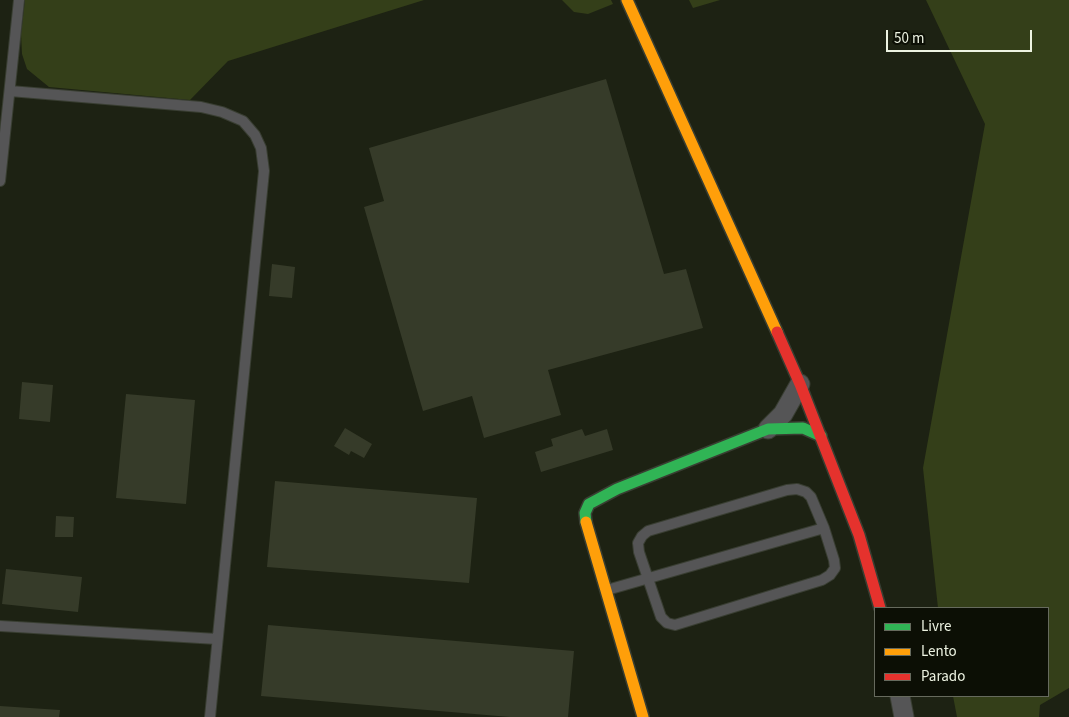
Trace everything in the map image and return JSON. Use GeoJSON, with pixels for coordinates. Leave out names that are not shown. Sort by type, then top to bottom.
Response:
{"type":"FeatureCollection","features":[{"type":"Feature","properties":{"kind":"street"},"geometry":{"type":"LineString","coordinates":[[628,0],[800,384],[859,535],[880,607]]}},
{"type":"Feature","properties":{"kind":"street"},"geometry":{"type":"LineString","coordinates":[[768,429],[783,414],[800,384]]}},
{"type":"Feature","properties":{"kind":"street"},"geometry":{"type":"LineString","coordinates":[[643,717],[584,520],[589,504],[617,489],[768,429],[802,428],[821,436]]}},
{"type":"Feature","properties":{"kind":"street"},"geometry":{"type":"LineString","coordinates":[[900,697],[904,717]]}},
{"type":"Feature","properties":{"kind":"lane"},"geometry":{"type":"LineString","coordinates":[[0,181],[19,0]]}},
{"type":"Feature","properties":{"kind":"lane"},"geometry":{"type":"LineString","coordinates":[[10,90],[201,107],[222,112],[243,121],[255,135],[261,148],[264,171],[210,717]]}},
{"type":"Feature","properties":{"kind":"lane"},"geometry":{"type":"LineString","coordinates":[[787,490],[806,492],[811,497],[824,528],[835,568],[830,575],[822,580],[675,625],[667,623],[661,616],[648,579],[638,543],[642,536],[648,532],[787,490]]}},
{"type":"Feature","properties":{"kind":"lane"},"geometry":{"type":"LineString","coordinates":[[606,590],[824,528]]}},
{"type":"Feature","properties":{"kind":"lane"},"geometry":{"type":"LineString","coordinates":[[0,626],[217,639]]}},
{"type":"Feature","properties":{"kind":"green space"},"geometry":{"type":"Polygon","coordinates":[[[25,0],[424,0],[228,61],[190,100],[49,87],[27,69],[22,54],[21,34],[25,0]]]}},
{"type":"Feature","properties":{"kind":"green space"},"geometry":{"type":"Polygon","coordinates":[[[562,0],[611,0],[613,4],[588,14],[574,12],[562,0]]]}},
{"type":"Feature","properties":{"kind":"green space"},"geometry":{"type":"Polygon","coordinates":[[[689,0],[720,0],[693,8],[689,0]]]}},
{"type":"Feature","properties":{"kind":"green space"},"geometry":{"type":"Polygon","coordinates":[[[926,0],[1069,0],[1069,688],[1040,705],[1039,717],[957,717],[953,697],[1049,697],[1049,607],[938,607],[923,468],[985,124],[926,0]]]}},
{"type":"Feature","properties":{"kind":"building"},"geometry":{"type":"Polygon","coordinates":[[[606,79],[664,274],[686,269],[703,328],[548,370],[561,415],[484,438],[472,396],[423,411],[364,207],[384,201],[369,148],[606,79]]]}},
{"type":"Feature","properties":{"kind":"building"},"geometry":{"type":"Polygon","coordinates":[[[272,264],[295,267],[292,298],[269,296],[272,264]]]}},
{"type":"Feature","properties":{"kind":"building"},"geometry":{"type":"Polygon","coordinates":[[[22,382],[53,385],[50,422],[19,419],[22,382]]]}},
{"type":"Feature","properties":{"kind":"building"},"geometry":{"type":"Polygon","coordinates":[[[126,394],[195,400],[186,504],[116,498],[126,394]]]}},
{"type":"Feature","properties":{"kind":"building"},"geometry":{"type":"Polygon","coordinates":[[[345,428],[372,444],[364,458],[351,451],[349,455],[334,446],[345,428]]]}},
{"type":"Feature","properties":{"kind":"building"},"geometry":{"type":"Polygon","coordinates":[[[582,429],[585,436],[607,429],[613,450],[541,472],[535,452],[553,446],[551,439],[582,429]]]}},
{"type":"Feature","properties":{"kind":"building"},"geometry":{"type":"Polygon","coordinates":[[[275,481],[477,498],[469,583],[267,567],[275,481]]]}},
{"type":"Feature","properties":{"kind":"building"},"geometry":{"type":"Polygon","coordinates":[[[56,516],[74,517],[73,537],[55,537],[56,516]]]}},
{"type":"Feature","properties":{"kind":"building"},"geometry":{"type":"Polygon","coordinates":[[[6,569],[82,577],[78,612],[2,604],[6,569]]]}},
{"type":"Feature","properties":{"kind":"building"},"geometry":{"type":"Polygon","coordinates":[[[268,625],[574,651],[568,717],[510,717],[261,696],[268,625]]]}},
{"type":"Feature","properties":{"kind":"building"},"geometry":{"type":"Polygon","coordinates":[[[0,706],[60,710],[59,717],[0,717],[0,706]]]}},
{"type":"Feature","properties":{"kind":"traffic: fast"},"geometry":{"type":"LineString","coordinates":[[586,522],[585,513],[589,504],[617,489],[768,429],[803,428],[821,436]]}},
{"type":"Feature","properties":{"kind":"traffic: slow"},"geometry":{"type":"LineString","coordinates":[[627,0],[777,332]]}},
{"type":"Feature","properties":{"kind":"traffic: slow"},"geometry":{"type":"LineString","coordinates":[[586,522],[643,717]]}},
{"type":"Feature","properties":{"kind":"traffic: jam"},"geometry":{"type":"LineString","coordinates":[[777,332],[800,384],[859,535],[880,607]]}}]}
